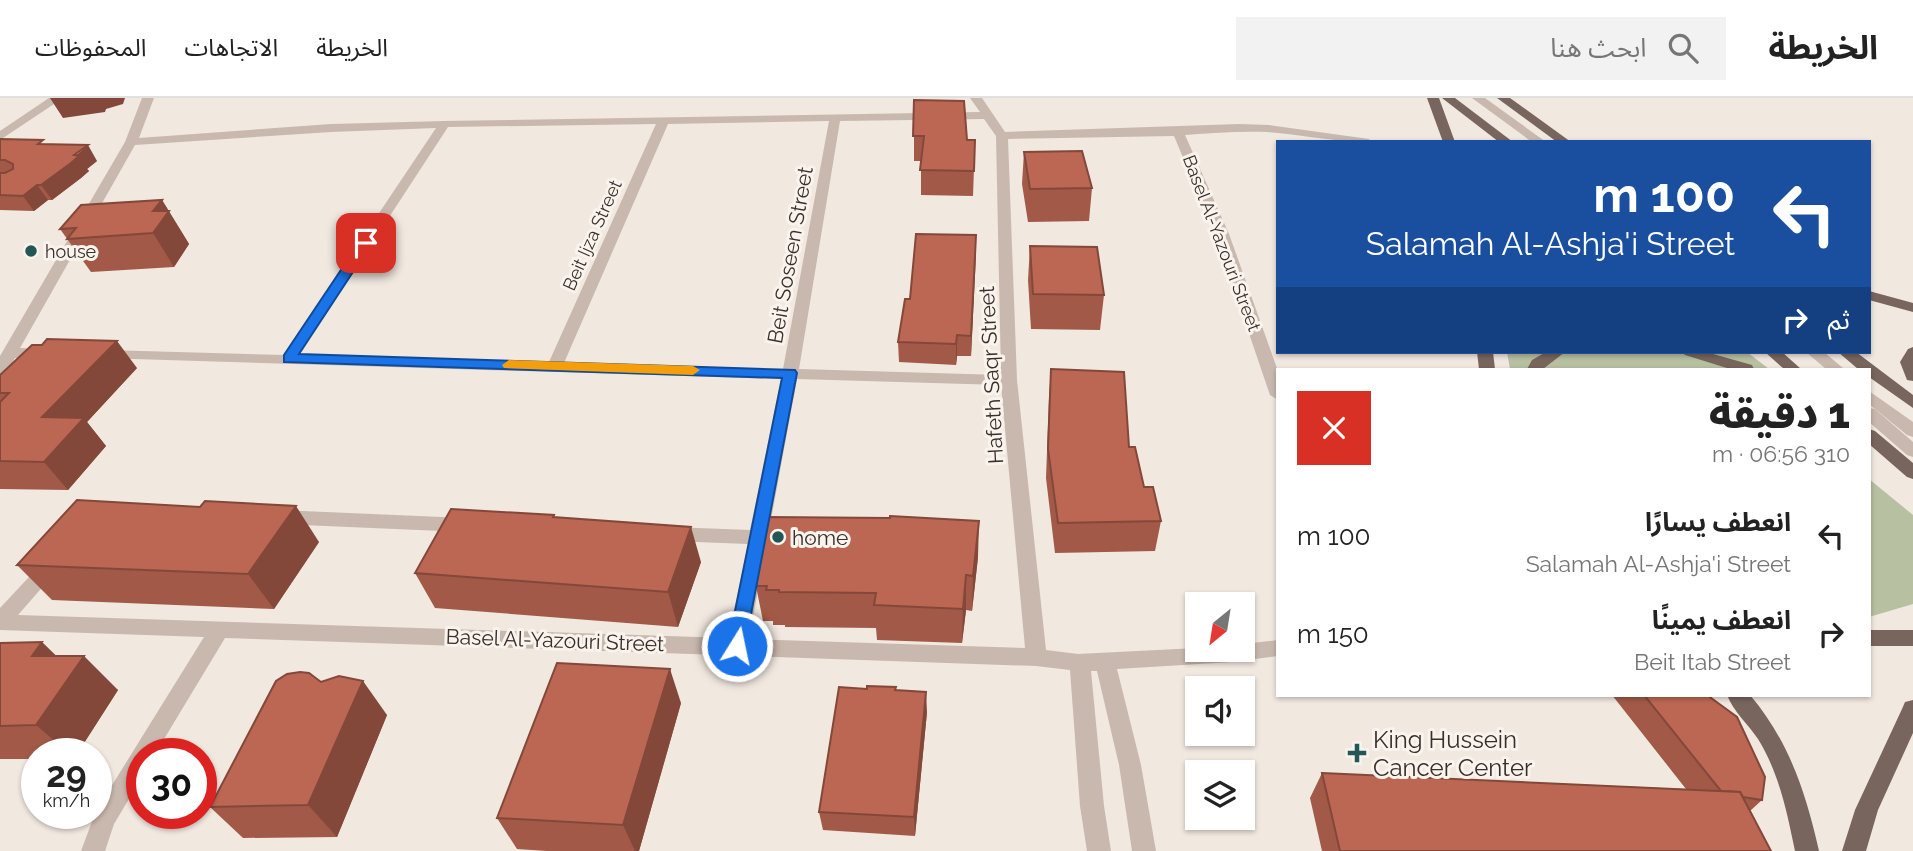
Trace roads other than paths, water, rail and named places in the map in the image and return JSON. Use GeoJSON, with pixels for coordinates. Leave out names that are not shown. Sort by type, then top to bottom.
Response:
{"type":"FeatureCollection","features":[{"type":"Feature","properties":{"kind":"main road"},"geometry":{"type":"LineString","coordinates":[[1433,98],[1448,140]]}},
{"type":"Feature","properties":{"kind":"main road"},"geometry":{"type":"LineString","coordinates":[[1448,98],[1504,140]]}},
{"type":"Feature","properties":{"kind":"main road"},"geometry":{"type":"LineString","coordinates":[[1503,98],[1562,140]]}},
{"type":"Feature","properties":{"kind":"main road"},"geometry":{"type":"LineString","coordinates":[[1871,296],[1913,308]]}},
{"type":"Feature","properties":{"kind":"main road"},"geometry":{"type":"LineString","coordinates":[[1913,352],[1908,362],[1913,376]]}},
{"type":"Feature","properties":{"kind":"main road"},"geometry":{"type":"LineString","coordinates":[[1536,368],[1538,363],[1554,354]]}},
{"type":"Feature","properties":{"kind":"main road"},"geometry":{"type":"LineString","coordinates":[[1697,354],[1743,368]]}},
{"type":"Feature","properties":{"kind":"main road"},"geometry":{"type":"LineString","coordinates":[[1775,354],[1792,368]]}},
{"type":"Feature","properties":{"kind":"main road"},"geometry":{"type":"LineString","coordinates":[[1849,354],[1867,368]]}},
{"type":"Feature","properties":{"kind":"main road"},"geometry":{"type":"LineString","coordinates":[[1871,371],[1913,403]]}},
{"type":"Feature","properties":{"kind":"main road"},"geometry":{"type":"LineString","coordinates":[[1871,437],[1913,474]]}},
{"type":"Feature","properties":{"kind":"main road"},"geometry":{"type":"LineString","coordinates":[[1871,448],[1913,474]]}},
{"type":"Feature","properties":{"kind":"main road"},"geometry":{"type":"LineString","coordinates":[[1871,638],[1913,638]]}},
{"type":"Feature","properties":{"kind":"main road"},"geometry":{"type":"LineString","coordinates":[[1739,697],[1762,722],[1786,766],[1807,851]]}},
{"type":"Feature","properties":{"kind":"main road"},"geometry":{"type":"LineString","coordinates":[[1854,851],[1867,810],[1913,709]]}},
{"type":"Feature","properties":{"kind":"street"},"geometry":{"type":"LineString","coordinates":[[0,136],[57,98]]}},
{"type":"Feature","properties":{"kind":"street"},"geometry":{"type":"LineString","coordinates":[[0,370],[131,142],[148,98]]}},
{"type":"Feature","properties":{"kind":"street"},"geometry":{"type":"LineString","coordinates":[[976,98],[1002,136],[1269,129],[1351,140]]}},
{"type":"Feature","properties":{"kind":"street"},"geometry":{"type":"LineString","coordinates":[[1471,98],[1530,140]]}},
{"type":"Feature","properties":{"kind":"street"},"geometry":{"type":"LineString","coordinates":[[1478,98],[1537,140]]}},
{"type":"Feature","properties":{"kind":"street"},"geometry":{"type":"LineString","coordinates":[[131,142],[331,128],[444,124],[988,115]]}},
{"type":"Feature","properties":{"kind":"street","name":"Beit Ijza Street"},"geometry":{"type":"LineString","coordinates":[[555,366],[664,119]]}},
{"type":"Feature","properties":{"kind":"street","name":"Beit Soseen Street"},"geometry":{"type":"LineString","coordinates":[[737,646],[790,373],[835,119]]}},
{"type":"Feature","properties":{"kind":"street"},"geometry":{"type":"LineString","coordinates":[[289,359],[444,124]]}},
{"type":"Feature","properties":{"kind":"street","name":"Basel Al-Yazouri Street"},"geometry":{"type":"LineString","coordinates":[[1178,132],[1223,234],[1276,389]]}},
{"type":"Feature","properties":{"kind":"street","name":"Hafeth Saqr Street"},"geometry":{"type":"LineString","coordinates":[[1002,136],[1009,380],[1036,657]]}},
{"type":"Feature","properties":{"kind":"street"},"geometry":{"type":"LineString","coordinates":[[10,353],[66,354]]}},
{"type":"Feature","properties":{"kind":"street"},"geometry":{"type":"LineString","coordinates":[[1801,354],[1818,368]]}},
{"type":"Feature","properties":{"kind":"street"},"geometry":{"type":"LineString","coordinates":[[1817,354],[1835,368]]}},
{"type":"Feature","properties":{"kind":"street"},"geometry":{"type":"LineString","coordinates":[[94,355],[1009,380]]}},
{"type":"Feature","properties":{"kind":"street"},"geometry":{"type":"LineString","coordinates":[[1871,398],[1913,431]]}},
{"type":"Feature","properties":{"kind":"street"},"geometry":{"type":"LineString","coordinates":[[1871,414],[1913,451]]}},
{"type":"Feature","properties":{"kind":"street"},"geometry":{"type":"LineString","coordinates":[[258,516],[480,525]]}},
{"type":"Feature","properties":{"kind":"street"},"geometry":{"type":"LineString","coordinates":[[646,533],[757,537]]}},
{"type":"Feature","properties":{"kind":"street"},"geometry":{"type":"LineString","coordinates":[[0,621],[65,551]]}},
{"type":"Feature","properties":{"kind":"street","name":"Basel Al-Yazouri Street"},"geometry":{"type":"LineString","coordinates":[[0,621],[1036,657],[1077,663],[1232,654],[1276,648]]}},
{"type":"Feature","properties":{"kind":"street"},"geometry":{"type":"LineString","coordinates":[[152,738],[219,630]]}},
{"type":"Feature","properties":{"kind":"street"},"geometry":{"type":"LineString","coordinates":[[1105,662],[1130,765],[1143,851]]}},
{"type":"Feature","properties":{"kind":"street"},"geometry":{"type":"LineString","coordinates":[[1077,663],[1082,676],[1092,806],[1099,851]]}},
{"type":"Feature","properties":{"kind":"street"},"geometry":{"type":"LineString","coordinates":[[93,851],[104,819],[126,782]]}},
{"type":"Feature","properties":{"kind":"place","name":"house"},"geometry":{"type":"Point","coordinates":[31,251]}},
{"type":"Feature","properties":{"kind":"place","name":"home"},"geometry":{"type":"Point","coordinates":[778,537]}},
{"type":"Feature","properties":{"kind":"place","name":"King Hussein Cancer Center"},"geometry":{"type":"Point","coordinates":[1357,753]}}]}
